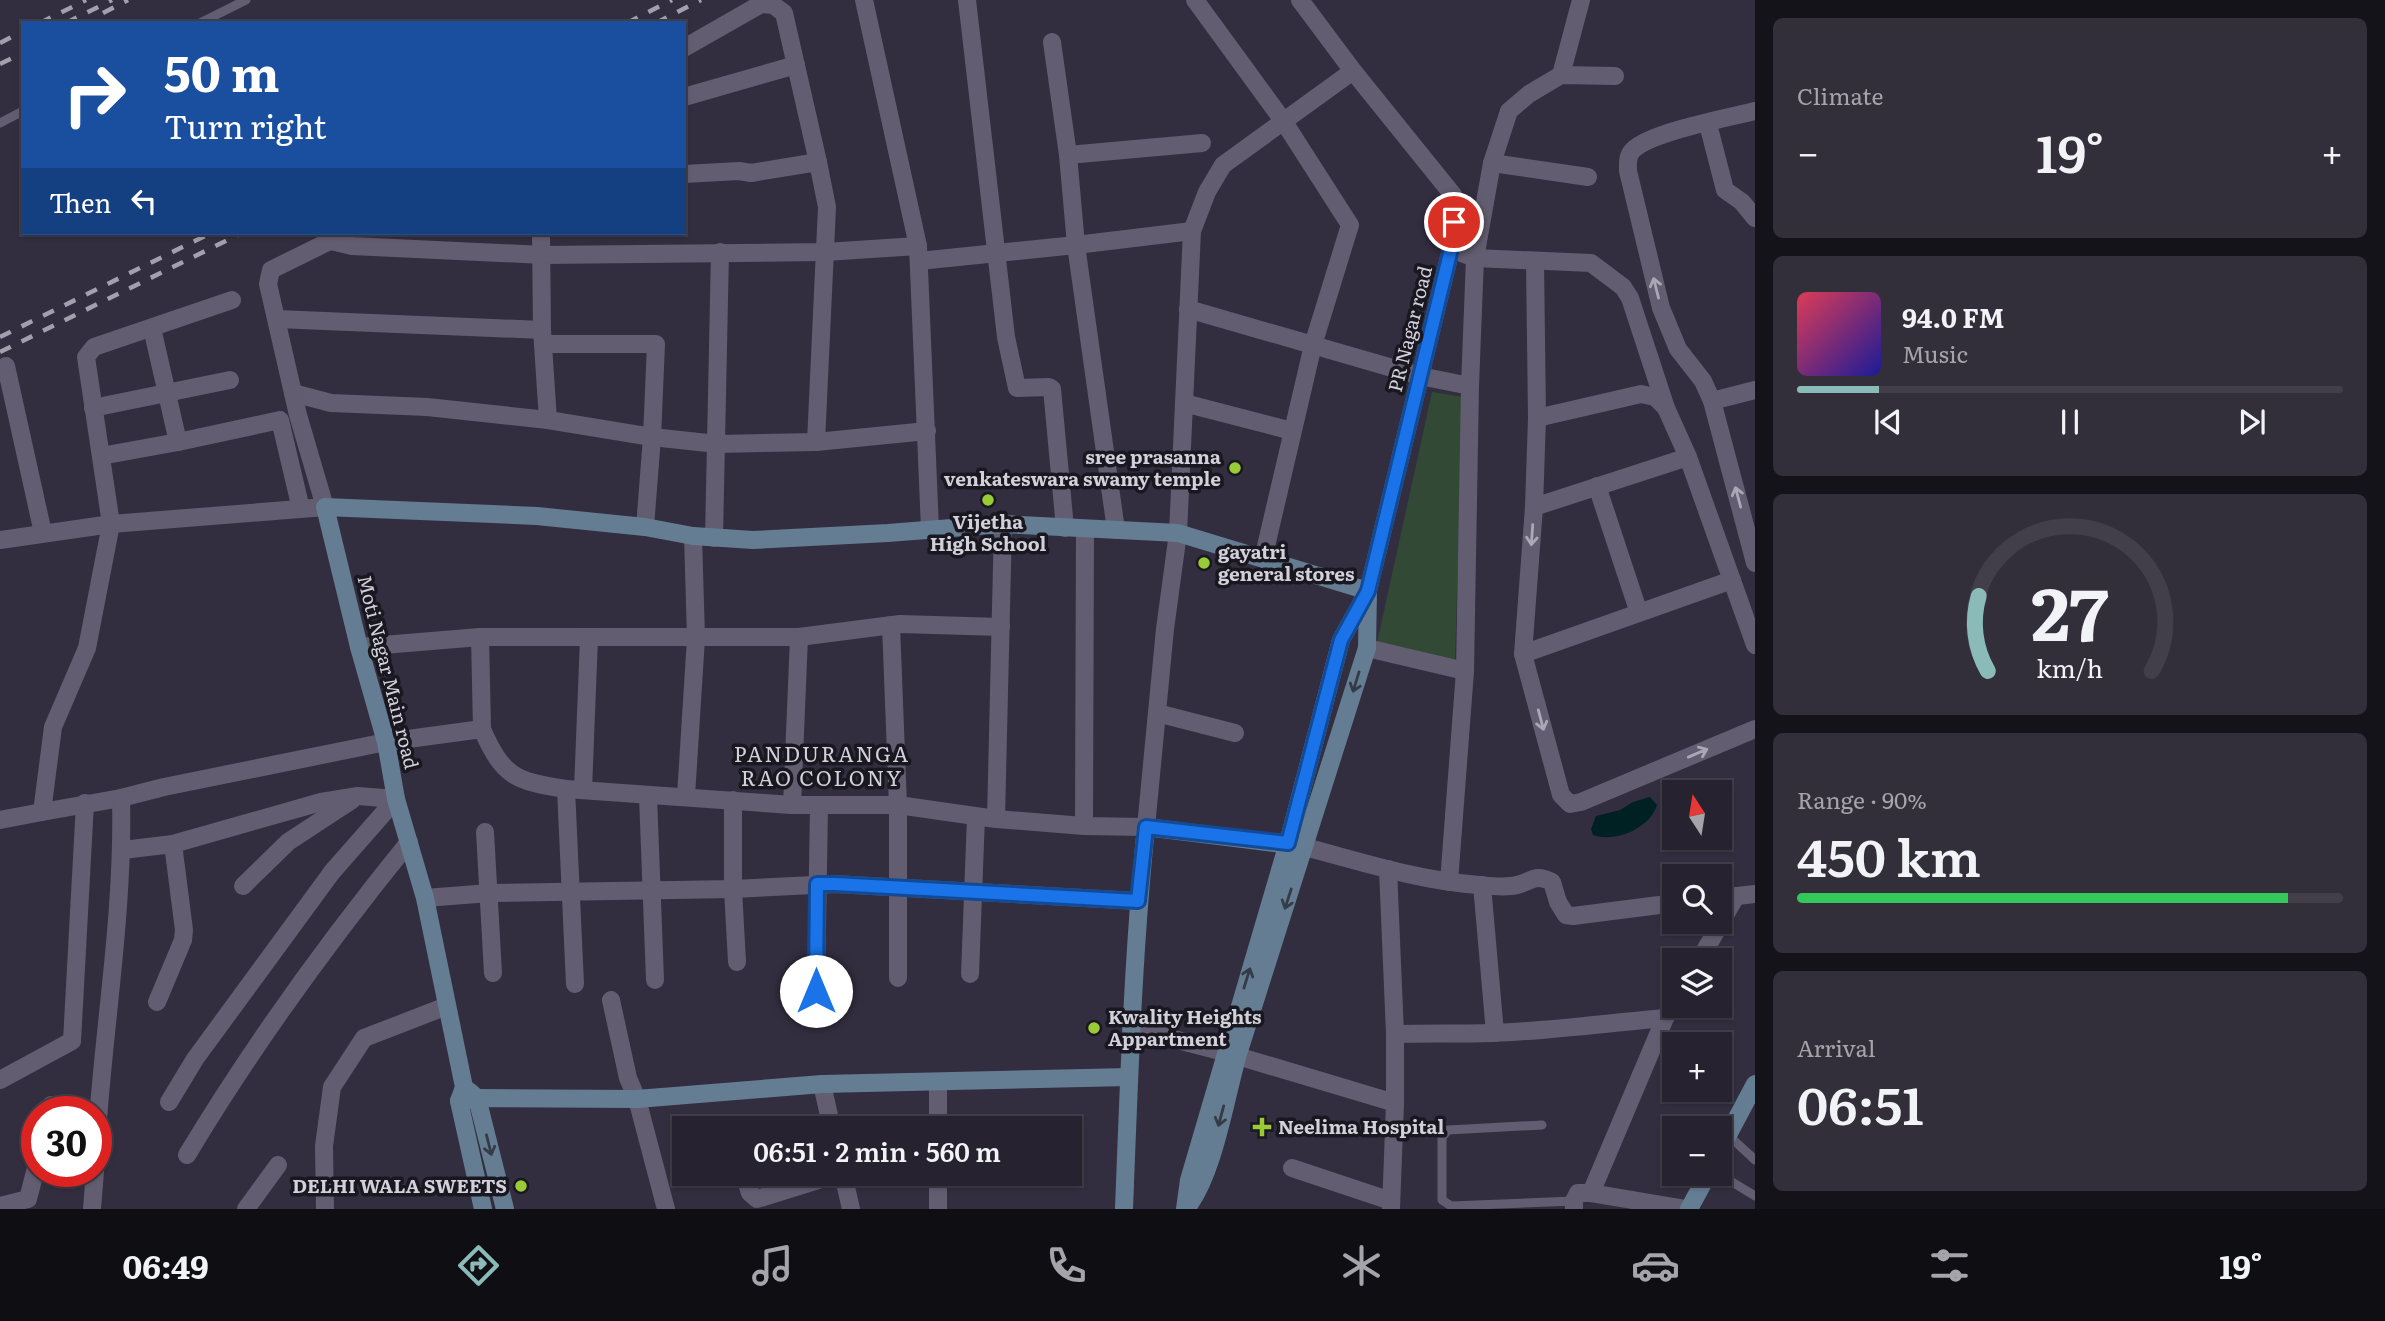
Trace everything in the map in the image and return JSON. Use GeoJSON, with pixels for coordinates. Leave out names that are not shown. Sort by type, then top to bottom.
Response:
{"type":"FeatureCollection","features":[{"type":"Feature","properties":{"kind":"street"},"geometry":{"type":"LineString","coordinates":[[864,0],[919,254],[930,529]]}},
{"type":"Feature","properties":{"kind":"street"},"geometry":{"type":"LineString","coordinates":[[967,0],[1006,337],[1017,388],[1052,389],[1065,528]]}},
{"type":"Feature","properties":{"kind":"street"},"geometry":{"type":"LineString","coordinates":[[1195,0],[1284,122],[1350,226],[1313,345],[1262,559]]}},
{"type":"Feature","properties":{"kind":"street","name":"PR Nagar road"},"geometry":{"type":"LineString","coordinates":[[1186,1209],[1189,1180],[1296,845],[1367,648],[1368,591],[1451,249],[1454,222],[1453,195],[1353,71],[1300,0]]}},
{"type":"Feature","properties":{"kind":"street"},"geometry":{"type":"LineString","coordinates":[[1561,75],[1580,0]]}},
{"type":"Feature","properties":{"kind":"street"},"geometry":{"type":"LineString","coordinates":[[686,47],[761,4],[773,5],[784,13],[827,206],[816,442]]}},
{"type":"Feature","properties":{"kind":"street"},"geometry":{"type":"LineString","coordinates":[[1052,42],[1068,155],[1076,245],[1116,530]]}},
{"type":"Feature","properties":{"kind":"street"},"geometry":{"type":"LineString","coordinates":[[686,96],[796,65]]}},
{"type":"Feature","properties":{"kind":"street"},"geometry":{"type":"LineString","coordinates":[[1124,1209],[1138,901],[1165,629],[1178,533],[1192,231],[1208,191],[1223,165],[1353,71]]}},
{"type":"Feature","properties":{"kind":"street"},"geometry":{"type":"LineString","coordinates":[[1449,882],[1465,671],[1475,258],[1492,163],[1509,111],[1528,93],[1561,75],[1615,76]]}},
{"type":"Feature","properties":{"kind":"street"},"geometry":{"type":"LineString","coordinates":[[1755,111],[1657,137],[1634,148],[1628,157],[1628,171],[1661,308],[1678,349],[1703,381],[1713,401],[1755,563]]}},
{"type":"Feature","properties":{"kind":"street"},"geometry":{"type":"LineString","coordinates":[[1708,124],[1725,190],[1742,202],[1755,218]]}},
{"type":"Feature","properties":{"kind":"street"},"geometry":{"type":"LineString","coordinates":[[1068,155],[1202,143]]}},
{"type":"Feature","properties":{"kind":"street"},"geometry":{"type":"LineString","coordinates":[[686,174],[738,171],[751,173],[818,162]]}},
{"type":"Feature","properties":{"kind":"street"},"geometry":{"type":"LineString","coordinates":[[1492,163],[1588,177]]}},
{"type":"Feature","properties":{"kind":"street"},"geometry":{"type":"LineString","coordinates":[[339,237],[352,246],[543,255],[720,252],[919,254],[996,253],[1192,231]]}},
{"type":"Feature","properties":{"kind":"street"},"geometry":{"type":"LineString","coordinates":[[541,235],[548,420]]}},
{"type":"Feature","properties":{"kind":"street","name":"Moti Nagar Main road"},"geometry":{"type":"LineString","coordinates":[[339,237],[271,270],[268,284],[293,393],[386,742],[396,799],[425,898],[467,1095],[484,1209]]}},
{"type":"Feature","properties":{"kind":"street"},"geometry":{"type":"LineString","coordinates":[[1451,249],[1475,258],[1498,261],[1591,263],[1623,288],[1630,298],[1666,408],[1688,457],[1755,645]]}},
{"type":"Feature","properties":{"kind":"street"},"geometry":{"type":"LineString","coordinates":[[714,538],[720,252]]}},
{"type":"Feature","properties":{"kind":"street"},"geometry":{"type":"LineString","coordinates":[[1535,261],[1534,506],[1523,654],[1561,795],[1570,804],[1581,802],[1755,729]]}},
{"type":"Feature","properties":{"kind":"street"},"geometry":{"type":"LineString","coordinates":[[42,812],[53,727],[87,648],[111,524],[87,365],[88,352],[94,347],[232,300]]}},
{"type":"Feature","properties":{"kind":"street"},"geometry":{"type":"LineString","coordinates":[[1188,309],[1420,376],[1470,386]]}},
{"type":"Feature","properties":{"kind":"street"},"geometry":{"type":"LineString","coordinates":[[276,319],[656,344],[645,527]]}},
{"type":"Feature","properties":{"kind":"street"},"geometry":{"type":"LineString","coordinates":[[152,328],[177,442]]}},
{"type":"Feature","properties":{"kind":"street"},"geometry":{"type":"LineString","coordinates":[[6,366],[43,533]]}},
{"type":"Feature","properties":{"kind":"street"},"geometry":{"type":"LineString","coordinates":[[93,408],[230,380]]}},
{"type":"Feature","properties":{"kind":"street"},"geometry":{"type":"LineString","coordinates":[[1713,401],[1755,390]]}},
{"type":"Feature","properties":{"kind":"street"},"geometry":{"type":"LineString","coordinates":[[293,393],[331,403],[426,407],[548,420],[652,438],[717,444],[816,442],[927,431]]}},
{"type":"Feature","properties":{"kind":"street"},"geometry":{"type":"LineString","coordinates":[[1536,418],[1641,394],[1655,397],[1666,408]]}},
{"type":"Feature","properties":{"kind":"street"},"geometry":{"type":"LineString","coordinates":[[1184,403],[1293,431]]}},
{"type":"Feature","properties":{"kind":"street"},"geometry":{"type":"LineString","coordinates":[[101,456],[280,420],[301,509]]}},
{"type":"Feature","properties":{"kind":"street"},"geometry":{"type":"LineString","coordinates":[[1534,506],[1688,457]]}},
{"type":"Feature","properties":{"kind":"street"},"geometry":{"type":"LineString","coordinates":[[1597,486],[1639,613]]}},
{"type":"Feature","properties":{"kind":"street"},"geometry":{"type":"LineString","coordinates":[[0,540],[111,524],[325,507],[537,516],[645,527],[693,536],[753,540],[1003,524],[1178,533],[1368,591]]}},
{"type":"Feature","properties":{"kind":"street"},"geometry":{"type":"LineString","coordinates":[[996,819],[1003,524]]}},
{"type":"Feature","properties":{"kind":"street"},"geometry":{"type":"LineString","coordinates":[[1084,826],[1085,529]]}},
{"type":"Feature","properties":{"kind":"street"},"geometry":{"type":"LineString","coordinates":[[686,796],[696,638],[693,536]]}},
{"type":"Feature","properties":{"kind":"street"},"geometry":{"type":"LineString","coordinates":[[1523,654],[1732,580]]}},
{"type":"Feature","properties":{"kind":"street","name":"PR Nagar road"},"geometry":{"type":"LineString","coordinates":[[1296,845],[1341,640],[1368,591]]}},
{"type":"Feature","properties":{"kind":"street"},"geometry":{"type":"LineString","coordinates":[[359,647],[480,637],[799,637],[891,625],[1001,626]]}},
{"type":"Feature","properties":{"kind":"street"},"geometry":{"type":"LineString","coordinates":[[891,625],[898,805],[898,978]]}},
{"type":"Feature","properties":{"kind":"street"},"geometry":{"type":"LineString","coordinates":[[480,637],[482,729],[493,754],[506,771],[535,784],[574,790],[792,805],[898,805],[996,819],[1084,826],[1146,827],[1296,845],[1449,882],[1517,885],[1528,879],[1543,877],[1552,882],[1558,902],[1566,915],[1662,905]]}},
{"type":"Feature","properties":{"kind":"street"},"geometry":{"type":"LineString","coordinates":[[792,805],[799,637]]}},
{"type":"Feature","properties":{"kind":"street"},"geometry":{"type":"LineString","coordinates":[[575,985],[570,893],[574,790],[589,638]]}},
{"type":"Feature","properties":{"kind":"street"},"geometry":{"type":"LineString","coordinates":[[1367,648],[1465,671]]}},
{"type":"Feature","properties":{"kind":"street"},"geometry":{"type":"LineString","coordinates":[[1157,713],[1235,733]]}},
{"type":"Feature","properties":{"kind":"street"},"geometry":{"type":"LineString","coordinates":[[0,820],[121,798],[386,742],[482,729]]}},
{"type":"Feature","properties":{"kind":"street"},"geometry":{"type":"LineString","coordinates":[[123,850],[173,844],[321,802],[358,796],[396,799]]}},
{"type":"Feature","properties":{"kind":"street"},"geometry":{"type":"LineString","coordinates":[[243,886],[288,842],[358,796]]}},
{"type":"Feature","properties":{"kind":"street"},"geometry":{"type":"LineString","coordinates":[[649,796],[655,980]]}},
{"type":"Feature","properties":{"kind":"street"},"geometry":{"type":"LineString","coordinates":[[101,1096],[123,850],[121,798]]}},
{"type":"Feature","properties":{"kind":"street"},"geometry":{"type":"LineString","coordinates":[[169,1102],[195,1059],[332,872],[396,799]]}},
{"type":"Feature","properties":{"kind":"street"},"geometry":{"type":"LineString","coordinates":[[733,800],[733,889],[737,962]]}},
{"type":"Feature","properties":{"kind":"street"},"geometry":{"type":"LineString","coordinates":[[0,1080],[72,1041],[85,803]]}},
{"type":"Feature","properties":{"kind":"street"},"geometry":{"type":"LineString","coordinates":[[816,991],[820,806]]}},
{"type":"Feature","properties":{"kind":"street"},"geometry":{"type":"LineString","coordinates":[[970,974],[976,817]]}},
{"type":"Feature","properties":{"kind":"street"},"geometry":{"type":"LineString","coordinates":[[485,832],[493,972]]}},
{"type":"Feature","properties":{"kind":"street"},"geometry":{"type":"LineString","coordinates":[[187,1155],[226,1089],[282,1007],[349,916],[409,842]]}},
{"type":"Feature","properties":{"kind":"street"},"geometry":{"type":"LineString","coordinates":[[157,1002],[183,940],[173,844]]}},
{"type":"Feature","properties":{"kind":"street"},"geometry":{"type":"LineString","coordinates":[[1292,1168],[1391,1205],[1395,1034],[1388,869]]}},
{"type":"Feature","properties":{"kind":"street"},"geometry":{"type":"LineString","coordinates":[[425,898],[490,893],[733,889],[817,884],[1138,901]]}},
{"type":"Feature","properties":{"kind":"street"},"geometry":{"type":"LineString","coordinates":[[1482,885],[1495,1033]]}},
{"type":"Feature","properties":{"kind":"street"},"geometry":{"type":"LineString","coordinates":[[1732,897],[1755,894]]}},
{"type":"Feature","properties":{"kind":"street"},"geometry":{"type":"LineString","coordinates":[[611,1000],[628,1078],[666,1209]]}},
{"type":"Feature","properties":{"kind":"street"},"geometry":{"type":"LineString","coordinates":[[325,1209],[324,1146],[332,1087],[364,1038],[447,1006]]}},
{"type":"Feature","properties":{"kind":"street"},"geometry":{"type":"LineString","coordinates":[[1395,1034],[1495,1033],[1665,1018],[1591,1193]]}},
{"type":"Feature","properties":{"kind":"street"},"geometry":{"type":"LineString","coordinates":[[1131,1028],[1231,1054],[1395,1103]]}},
{"type":"Feature","properties":{"kind":"street"},"geometry":{"type":"LineString","coordinates":[[467,1095],[636,1099],[822,1084],[1129,1077]]}},
{"type":"Feature","properties":{"kind":"street"},"geometry":{"type":"LineString","coordinates":[[938,1082],[938,1116]]}},
{"type":"Feature","properties":{"kind":"street"},"geometry":{"type":"LineString","coordinates":[[822,1084],[829,1116]]}},
{"type":"Feature","properties":{"kind":"street"},"geometry":{"type":"LineString","coordinates":[[1732,1128],[1755,1084]]}},
{"type":"Feature","properties":{"kind":"street","name":"Moti Nagar Main road"},"geometry":{"type":"LineString","coordinates":[[467,1095],[505,1209]]}},
{"type":"Feature","properties":{"kind":"street"},"geometry":{"type":"LineString","coordinates":[[246,1209],[278,1165]]}},
{"type":"Feature","properties":{"kind":"street"},"geometry":{"type":"LineString","coordinates":[[748,1186],[750,1193],[757,1199],[800,1186]]}},
{"type":"Feature","properties":{"kind":"street"},"geometry":{"type":"LineString","coordinates":[[843,1186],[850,1209]]}},
{"type":"Feature","properties":{"kind":"street"},"geometry":{"type":"LineString","coordinates":[[938,1186],[938,1209]]}},
{"type":"Feature","properties":{"kind":"street"},"geometry":{"type":"LineString","coordinates":[[1574,1205],[1578,1193],[1591,1193],[1688,1209],[1700,1186]]}},
{"type":"Feature","properties":{"kind":"street"},"geometry":{"type":"LineString","coordinates":[[0,1206],[28,1199],[31,1187]]}},
{"type":"Feature","properties":{"kind":"street"},"geometry":{"type":"LineString","coordinates":[[92,1209],[94,1187]]}},
{"type":"Feature","properties":{"kind":"lane"},"geometry":{"type":"LineString","coordinates":[[204,21],[246,0]]}},
{"type":"Feature","properties":{"kind":"lane"},"geometry":{"type":"LineString","coordinates":[[0,122],[21,112]]}},
{"type":"Feature","properties":{"kind":"lane"},"geometry":{"type":"LineString","coordinates":[[1542,1125],[1448,1129],[1442,1137],[1442,1205],[1574,1205]]}},
{"type":"Feature","properties":{"kind":"lane"},"geometry":{"type":"LineString","coordinates":[[1732,1147],[1755,1160]]}},
{"type":"Feature","properties":{"kind":"lane"},"geometry":{"type":"LineString","coordinates":[[1732,1182],[1755,1196]]}},
{"type":"Feature","properties":{"kind":"shaded area"},"geometry":{"type":"Polygon","coordinates":[[[1432,392],[1463,397],[1455,661],[1377,643],[1432,392]]]}},
{"type":"Feature","properties":{"kind":"shaded area"},"geometry":{"type":"Polygon","coordinates":[[[1650,797],[1657,805],[1640,827],[1612,837],[1593,835],[1591,829],[1596,816],[1620,810],[1633,802],[1650,797]]]}},
{"type":"Feature","properties":{"kind":"railway"},"geometry":{"type":"LineString","coordinates":[[44,21],[86,0]]}},
{"type":"Feature","properties":{"kind":"railway"},"geometry":{"type":"LineString","coordinates":[[70,21],[112,0]]}},
{"type":"Feature","properties":{"kind":"railway"},"geometry":{"type":"LineString","coordinates":[[103,13],[128,0]]}},
{"type":"Feature","properties":{"kind":"railway"},"geometry":{"type":"LineString","coordinates":[[631,21],[672,0]]}},
{"type":"Feature","properties":{"kind":"railway"},"geometry":{"type":"LineString","coordinates":[[660,21],[701,0]]}},
{"type":"Feature","properties":{"kind":"railway"},"geometry":{"type":"LineString","coordinates":[[0,43],[21,32]]}},
{"type":"Feature","properties":{"kind":"railway"},"geometry":{"type":"LineString","coordinates":[[0,64],[21,54]]}},
{"type":"Feature","properties":{"kind":"railway"},"geometry":{"type":"LineString","coordinates":[[0,337],[207,235]]}},
{"type":"Feature","properties":{"kind":"railway"},"geometry":{"type":"LineString","coordinates":[[0,352],[238,235]]}},
{"type":"Feature","properties":{"kind":"place","name":"sree prasanna venkateswara swamy temple"},"geometry":{"type":"Point","coordinates":[1235,468]}},
{"type":"Feature","properties":{"kind":"place","name":"Vijetha High School"},"geometry":{"type":"Point","coordinates":[988,500]}},
{"type":"Feature","properties":{"kind":"place","name":"gayatri general stores"},"geometry":{"type":"Point","coordinates":[1204,563]}},
{"type":"Feature","properties":{"kind":"place","name":"Kwality Heights Appartment"},"geometry":{"type":"Point","coordinates":[1094,1028]}},
{"type":"Feature","properties":{"kind":"place","name":"Neelima Hospital"},"geometry":{"type":"Point","coordinates":[1262,1127]}},
{"type":"Feature","properties":{"kind":"place","name":"DELHI WALA SWEETS"},"geometry":{"type":"Point","coordinates":[521,1186]}},
{"type":"Feature","properties":{"kind":"district","name":"PANDURANGA RAO COLONY"},"geometry":{"type":"Point","coordinates":[822,767]}},
{"type":"Feature","properties":{"kind":"route"},"geometry":{"type":"LineString","coordinates":[[816,991],[817,884],[1138,901],[1146,827],[1288,843],[1341,640],[1368,591],[1451,249],[1454,222]]}}]}
